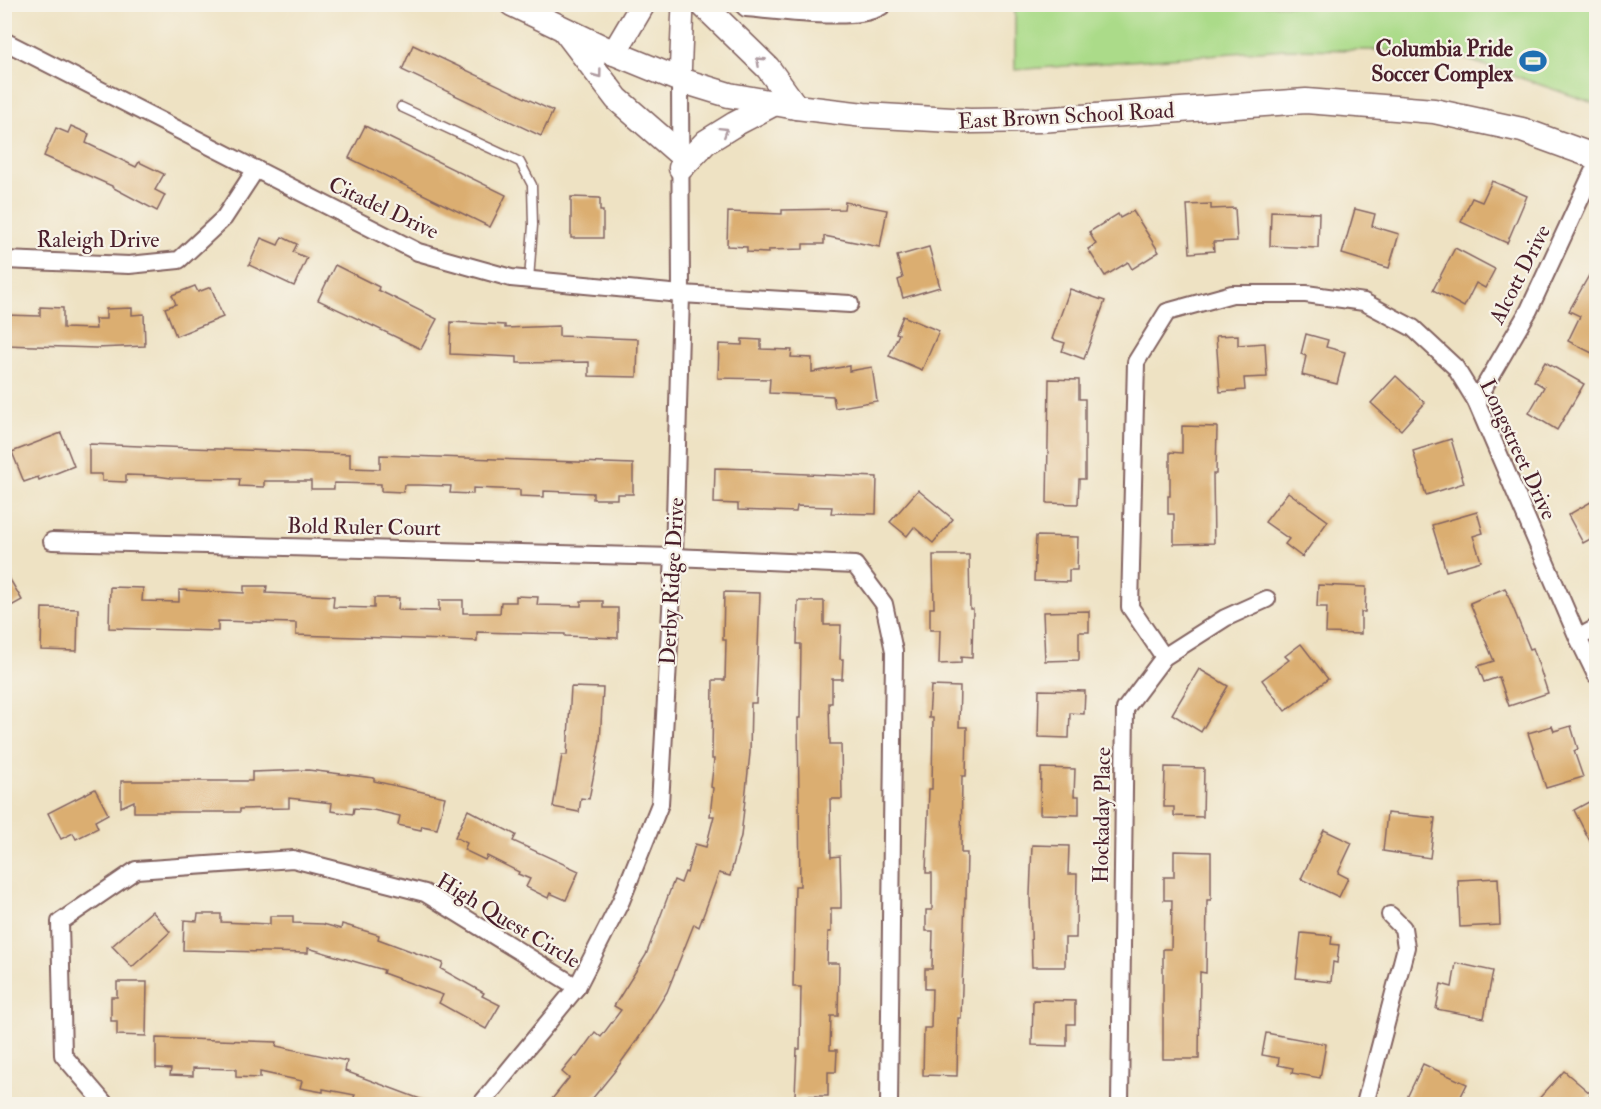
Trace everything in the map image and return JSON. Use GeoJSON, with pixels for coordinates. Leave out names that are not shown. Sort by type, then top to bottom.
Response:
{"type":"FeatureCollection","features":[{"type":"Feature","properties":{"kind":"main road","name":"East Brown School Road"},"geometry":{"type":"LineString","coordinates":[[512,4],[614,53],[680,80],[729,95],[785,105],[864,116],[970,122],[1039,120],[1306,101],[1434,111],[1522,130],[1596,157]]}},
{"type":"Feature","properties":{"kind":"main road"},"geometry":{"type":"LineString","coordinates":[[614,53],[643,4]]}},
{"type":"Feature","properties":{"kind":"main road"},"geometry":{"type":"LineString","coordinates":[[563,28],[617,99],[681,161],[735,124],[785,105],[768,68],[702,4]]}},
{"type":"Feature","properties":{"kind":"street","name":"Derby Ridge Drive"},"geometry":{"type":"LineString","coordinates":[[481,1104],[577,987],[621,901],[660,804],[674,556],[681,294],[680,80],[683,4]]}},
{"type":"Feature","properties":{"kind":"street"},"geometry":{"type":"LineString","coordinates":[[742,4],[746,8],[819,14],[857,14],[880,8],[884,4]]}},
{"type":"Feature","properties":{"kind":"street","name":"Citadel Drive"},"geometry":{"type":"LineString","coordinates":[[4,41],[418,252],[511,278],[681,294],[850,304]]}},
{"type":"Feature","properties":{"kind":"street","name":"Alcott Drive"},"geometry":{"type":"LineString","coordinates":[[1476,401],[1529,310],[1596,165]]}},
{"type":"Feature","properties":{"kind":"street","name":"Raleigh Drive"},"geometry":{"type":"LineString","coordinates":[[4,260],[129,265],[179,260],[224,218],[256,169]]}},
{"type":"Feature","properties":{"kind":"street","name":"Longstreet Drive"},"geometry":{"type":"LineString","coordinates":[[1164,657],[1130,607],[1136,362],[1167,312],[1232,294],[1306,294],[1364,302],[1413,328],[1455,367],[1476,401],[1596,675]]}},
{"type":"Feature","properties":{"kind":"street","name":"Bold Ruler Court"},"geometry":{"type":"LineString","coordinates":[[52,541],[674,556],[855,565],[884,604],[894,651],[889,1104]]}},
{"type":"Feature","properties":{"kind":"street","name":"Hockaday Place"},"geometry":{"type":"LineString","coordinates":[[1120,1104],[1125,709],[1164,657],[1225,618],[1267,599]]}},
{"type":"Feature","properties":{"kind":"street"},"geometry":{"type":"LineString","coordinates":[[1578,638],[1596,628]]}},
{"type":"Feature","properties":{"kind":"street","name":"High Quest Circle"},"geometry":{"type":"LineString","coordinates":[[105,1104],[63,1055],[60,922],[136,870],[294,859],[425,893],[577,987]]}},
{"type":"Feature","properties":{"kind":"street"},"geometry":{"type":"LineString","coordinates":[[1365,1104],[1406,948],[1403,928],[1390,915]]}},
{"type":"Feature","properties":{"kind":"lane"},"geometry":{"type":"LineString","coordinates":[[401,107],[520,162],[532,185],[533,225],[529,279]]}},
{"type":"Feature","properties":{"kind":"green space","name":"Columbia Pride Soccer Complex"},"geometry":{"type":"Polygon","coordinates":[[[1015,5],[1596,5],[1596,104],[1443,51],[1285,49],[1015,70],[1015,5]]]}},
{"type":"Feature","properties":{"kind":"building"},"geometry":{"type":"Polygon","coordinates":[[[413,45],[553,111],[541,136],[402,70],[413,45]]]}},
{"type":"Feature","properties":{"kind":"building"},"geometry":{"type":"Polygon","coordinates":[[[71,126],[89,134],[86,143],[136,167],[139,162],[164,174],[155,190],[165,195],[157,211],[112,186],[44,156],[56,128],[68,133],[71,126]]]}},
{"type":"Feature","properties":{"kind":"building"},"geometry":{"type":"Polygon","coordinates":[[[365,126],[506,195],[490,227],[349,158],[365,126]]]}},
{"type":"Feature","properties":{"kind":"building"},"geometry":{"type":"Polygon","coordinates":[[[1492,181],[1527,196],[1507,243],[1461,222],[1472,198],[1482,202],[1492,181]]]}},
{"type":"Feature","properties":{"kind":"building"},"geometry":{"type":"Polygon","coordinates":[[[571,197],[600,198],[600,211],[603,211],[603,238],[571,238],[571,197]]]}},
{"type":"Feature","properties":{"kind":"building"},"geometry":{"type":"Polygon","coordinates":[[[845,202],[887,210],[880,247],[824,236],[824,244],[803,244],[803,249],[768,250],[768,253],[747,252],[747,247],[727,246],[728,212],[782,214],[782,210],[844,209],[845,202]]]}},
{"type":"Feature","properties":{"kind":"building"},"geometry":{"type":"Polygon","coordinates":[[[1211,204],[1211,209],[1235,208],[1237,241],[1213,242],[1214,251],[1190,253],[1187,205],[1211,204]]]}},
{"type":"Feature","properties":{"kind":"building"},"geometry":{"type":"Polygon","coordinates":[[[1355,209],[1375,214],[1372,226],[1399,234],[1389,268],[1342,254],[1355,209]]]}},
{"type":"Feature","properties":{"kind":"building"},"geometry":{"type":"Polygon","coordinates":[[[1133,211],[1159,252],[1132,269],[1128,262],[1105,276],[1088,249],[1096,244],[1089,232],[1118,214],[1120,218],[1133,211]]]}},
{"type":"Feature","properties":{"kind":"building"},"geometry":{"type":"Polygon","coordinates":[[[1271,211],[1319,213],[1318,248],[1270,246],[1271,211]]]}},
{"type":"Feature","properties":{"kind":"building"},"geometry":{"type":"Polygon","coordinates":[[[282,237],[297,244],[293,252],[307,258],[294,286],[249,265],[261,238],[278,245],[282,237]]]}},
{"type":"Feature","properties":{"kind":"building"},"geometry":{"type":"Polygon","coordinates":[[[929,247],[940,287],[903,298],[898,280],[903,278],[897,256],[929,247]]]}},
{"type":"Feature","properties":{"kind":"building"},"geometry":{"type":"Polygon","coordinates":[[[1455,248],[1495,269],[1485,288],[1476,283],[1464,307],[1433,290],[1455,248]]]}},
{"type":"Feature","properties":{"kind":"building"},"geometry":{"type":"Polygon","coordinates":[[[1596,263],[1596,355],[1568,341],[1580,316],[1569,311],[1596,263]]]}},
{"type":"Feature","properties":{"kind":"building"},"geometry":{"type":"Polygon","coordinates":[[[335,265],[379,287],[378,290],[437,319],[421,349],[318,300],[335,265]]]}},
{"type":"Feature","properties":{"kind":"building"},"geometry":{"type":"Polygon","coordinates":[[[195,286],[198,292],[211,287],[223,317],[176,336],[165,308],[176,304],[172,295],[195,286]]]}},
{"type":"Feature","properties":{"kind":"building"},"geometry":{"type":"Polygon","coordinates":[[[1070,289],[1105,301],[1084,359],[1062,351],[1065,343],[1052,339],[1070,289]]]}},
{"type":"Feature","properties":{"kind":"building"},"geometry":{"type":"Polygon","coordinates":[[[40,307],[63,308],[63,328],[96,329],[95,319],[106,319],[106,309],[132,308],[132,315],[144,314],[145,346],[96,348],[4,345],[4,315],[40,316],[40,307]]]}},
{"type":"Feature","properties":{"kind":"building"},"geometry":{"type":"Polygon","coordinates":[[[903,316],[939,331],[922,370],[889,356],[899,334],[896,333],[903,316]]]}},
{"type":"Feature","properties":{"kind":"building"},"geometry":{"type":"Polygon","coordinates":[[[451,322],[505,325],[505,328],[559,326],[559,336],[638,339],[637,377],[589,376],[589,362],[517,363],[517,357],[450,354],[451,322]]]}},
{"type":"Feature","properties":{"kind":"building"},"geometry":{"type":"Polygon","coordinates":[[[1306,334],[1328,340],[1326,347],[1345,352],[1337,384],[1302,375],[1306,356],[1301,354],[1306,334]]]}},
{"type":"Feature","properties":{"kind":"building"},"geometry":{"type":"Polygon","coordinates":[[[1238,335],[1238,345],[1265,343],[1267,377],[1244,378],[1245,390],[1220,392],[1216,336],[1238,335]]]}},
{"type":"Feature","properties":{"kind":"building"},"geometry":{"type":"Polygon","coordinates":[[[742,339],[761,340],[761,349],[792,350],[791,357],[812,358],[812,372],[849,366],[849,371],[872,367],[877,401],[835,408],[833,396],[769,393],[770,379],[718,378],[719,344],[742,345],[742,339]]]}},
{"type":"Feature","properties":{"kind":"building"},"geometry":{"type":"Polygon","coordinates":[[[1545,362],[1584,384],[1557,430],[1529,413],[1544,387],[1534,381],[1545,362]]]}},
{"type":"Feature","properties":{"kind":"building"},"geometry":{"type":"Polygon","coordinates":[[[1396,376],[1425,403],[1401,430],[1371,403],[1396,376]]]}},
{"type":"Feature","properties":{"kind":"building"},"geometry":{"type":"Polygon","coordinates":[[[1049,379],[1079,380],[1079,399],[1085,399],[1085,479],[1079,479],[1078,504],[1047,503],[1049,379]]]}},
{"type":"Feature","properties":{"kind":"building"},"geometry":{"type":"Polygon","coordinates":[[[1182,426],[1217,427],[1216,474],[1213,474],[1214,543],[1174,544],[1174,514],[1168,514],[1170,452],[1182,453],[1182,426]]]}},
{"type":"Feature","properties":{"kind":"building"},"geometry":{"type":"Polygon","coordinates":[[[61,433],[74,466],[39,480],[38,477],[24,482],[12,452],[61,433]]]}},
{"type":"Feature","properties":{"kind":"building"},"geometry":{"type":"Polygon","coordinates":[[[1451,439],[1464,483],[1426,495],[1413,451],[1451,439]]]}},
{"type":"Feature","properties":{"kind":"building"},"geometry":{"type":"Polygon","coordinates":[[[89,444],[350,454],[350,468],[380,469],[380,455],[633,464],[633,494],[617,494],[617,499],[593,499],[593,493],[544,491],[544,497],[520,496],[520,490],[473,488],[473,494],[450,493],[451,486],[419,485],[404,485],[403,492],[381,491],[381,484],[334,483],[334,489],[311,489],[311,481],[264,481],[264,487],[239,486],[240,479],[126,475],[126,482],[102,481],[102,474],[89,474],[89,444]]]}},
{"type":"Feature","properties":{"kind":"building"},"geometry":{"type":"Polygon","coordinates":[[[715,468],[877,477],[876,514],[831,513],[832,507],[797,506],[796,512],[738,510],[738,504],[714,503],[715,468]]]}},
{"type":"Feature","properties":{"kind":"building"},"geometry":{"type":"Polygon","coordinates":[[[918,490],[953,519],[933,543],[914,527],[907,536],[890,522],[918,490]]]}},
{"type":"Feature","properties":{"kind":"building"},"geometry":{"type":"Polygon","coordinates":[[[1288,492],[1328,521],[1302,557],[1285,544],[1289,539],[1265,522],[1288,492]]]}},
{"type":"Feature","properties":{"kind":"building"},"geometry":{"type":"Polygon","coordinates":[[[1596,499],[1596,536],[1583,543],[1568,515],[1596,499]]]}},
{"type":"Feature","properties":{"kind":"building"},"geometry":{"type":"Polygon","coordinates":[[[1477,512],[1483,533],[1473,536],[1481,561],[1446,571],[1432,525],[1477,512]]]}},
{"type":"Feature","properties":{"kind":"building"},"geometry":{"type":"Polygon","coordinates":[[[1036,536],[1078,537],[1077,570],[1069,570],[1069,582],[1034,581],[1036,536]]]}},
{"type":"Feature","properties":{"kind":"building"},"geometry":{"type":"Polygon","coordinates":[[[933,555],[969,555],[970,609],[973,609],[972,658],[961,657],[961,663],[939,664],[940,630],[930,630],[930,608],[934,608],[933,555]]]}},
{"type":"Feature","properties":{"kind":"building"},"geometry":{"type":"Polygon","coordinates":[[[4,569],[22,600],[4,610],[4,569]]]}},
{"type":"Feature","properties":{"kind":"building"},"geometry":{"type":"Polygon","coordinates":[[[1318,585],[1366,587],[1365,612],[1361,612],[1361,634],[1326,633],[1327,607],[1317,607],[1318,585]]]}},
{"type":"Feature","properties":{"kind":"building"},"geometry":{"type":"Polygon","coordinates":[[[244,586],[267,586],[266,593],[334,596],[333,607],[374,608],[374,598],[399,598],[398,610],[439,611],[439,600],[463,600],[463,613],[500,613],[501,602],[516,602],[516,596],[538,597],[537,605],[581,606],[581,601],[603,601],[603,608],[618,608],[618,638],[477,632],[477,641],[296,635],[296,623],[218,621],[218,631],[109,628],[110,587],[143,588],[142,601],[179,602],[179,590],[244,593],[244,586]]]}},
{"type":"Feature","properties":{"kind":"building"},"geometry":{"type":"Polygon","coordinates":[[[1505,588],[1530,649],[1533,648],[1548,693],[1509,706],[1499,677],[1484,682],[1478,666],[1494,661],[1470,603],[1505,588]]]}},
{"type":"Feature","properties":{"kind":"building"},"geometry":{"type":"Polygon","coordinates":[[[724,592],[760,593],[756,703],[751,703],[750,753],[741,836],[730,876],[719,873],[699,927],[694,924],[667,992],[614,1072],[588,1104],[548,1104],[569,1078],[562,1072],[575,1056],[577,1057],[595,1032],[601,1037],[621,1010],[614,1006],[646,955],[674,880],[681,883],[685,872],[687,873],[695,844],[706,847],[714,816],[710,816],[714,759],[712,759],[713,680],[725,680],[724,592]]]}},
{"type":"Feature","properties":{"kind":"building"},"geometry":{"type":"Polygon","coordinates":[[[798,601],[824,601],[824,625],[841,625],[842,679],[832,679],[832,703],[829,703],[830,744],[841,744],[842,799],[830,799],[831,857],[840,856],[841,908],[831,908],[831,932],[828,932],[827,963],[839,963],[838,1016],[831,1016],[830,1050],[837,1050],[836,1072],[828,1072],[828,1096],[795,1096],[797,1049],[800,1049],[801,987],[793,987],[795,886],[800,886],[798,718],[800,718],[801,644],[797,644],[798,601]]]}},
{"type":"Feature","properties":{"kind":"building"},"geometry":{"type":"Polygon","coordinates":[[[42,608],[78,609],[77,651],[41,650],[42,608]]]}},
{"type":"Feature","properties":{"kind":"building"},"geometry":{"type":"Polygon","coordinates":[[[1089,611],[1089,632],[1079,632],[1079,660],[1045,661],[1043,612],[1089,611]]]}},
{"type":"Feature","properties":{"kind":"building"},"geometry":{"type":"Polygon","coordinates":[[[1301,644],[1328,679],[1285,711],[1262,680],[1289,660],[1285,656],[1301,644]]]}},
{"type":"Feature","properties":{"kind":"building"},"geometry":{"type":"Polygon","coordinates":[[[1199,669],[1228,686],[1201,732],[1172,714],[1199,669]]]}},
{"type":"Feature","properties":{"kind":"building"},"geometry":{"type":"Polygon","coordinates":[[[931,686],[960,687],[959,727],[967,727],[966,776],[962,776],[961,853],[967,853],[966,898],[961,1018],[958,1018],[957,1076],[923,1075],[924,1028],[931,1028],[932,989],[925,989],[925,969],[932,969],[933,931],[926,931],[926,910],[932,910],[932,873],[926,873],[929,789],[932,789],[933,718],[929,718],[931,686]]]}},
{"type":"Feature","properties":{"kind":"building"},"geometry":{"type":"Polygon","coordinates":[[[571,687],[603,688],[600,742],[589,799],[581,798],[579,812],[553,807],[562,755],[567,755],[571,687]]]}},
{"type":"Feature","properties":{"kind":"building"},"geometry":{"type":"Polygon","coordinates":[[[1039,690],[1085,691],[1084,714],[1070,713],[1069,738],[1038,737],[1039,690]]]}},
{"type":"Feature","properties":{"kind":"building"},"geometry":{"type":"Polygon","coordinates":[[[1552,726],[1554,731],[1571,726],[1578,749],[1574,751],[1583,777],[1546,788],[1528,733],[1552,726]]]}},
{"type":"Feature","properties":{"kind":"building"},"geometry":{"type":"Polygon","coordinates":[[[1165,767],[1204,768],[1203,817],[1174,816],[1174,807],[1164,807],[1165,767]]]}},
{"type":"Feature","properties":{"kind":"building"},"geometry":{"type":"Polygon","coordinates":[[[1041,768],[1075,769],[1074,796],[1079,796],[1079,815],[1040,814],[1041,768]]]}},
{"type":"Feature","properties":{"kind":"building"},"geometry":{"type":"Polygon","coordinates":[[[308,770],[374,778],[374,781],[445,797],[437,829],[422,826],[421,830],[398,825],[400,816],[373,810],[354,808],[353,814],[331,811],[332,803],[289,798],[289,808],[240,809],[240,812],[134,812],[134,801],[121,807],[121,781],[252,781],[252,772],[308,770]]]}},
{"type":"Feature","properties":{"kind":"building"},"geometry":{"type":"Polygon","coordinates":[[[95,789],[108,814],[95,821],[98,828],[76,839],[73,833],[61,839],[48,813],[95,789]]]}},
{"type":"Feature","properties":{"kind":"building"},"geometry":{"type":"Polygon","coordinates":[[[1596,798],[1596,853],[1574,810],[1596,798]]]}},
{"type":"Feature","properties":{"kind":"building"},"geometry":{"type":"Polygon","coordinates":[[[468,810],[516,835],[513,841],[579,871],[566,900],[550,893],[548,898],[526,887],[530,879],[518,874],[519,872],[487,856],[485,860],[464,850],[467,843],[455,837],[468,810]]]}},
{"type":"Feature","properties":{"kind":"building"},"geometry":{"type":"Polygon","coordinates":[[[1387,813],[1435,818],[1430,858],[1383,851],[1387,813]]]}},
{"type":"Feature","properties":{"kind":"building"},"geometry":{"type":"Polygon","coordinates":[[[1324,830],[1352,843],[1338,873],[1348,878],[1339,897],[1301,879],[1324,830]]]}},
{"type":"Feature","properties":{"kind":"building"},"geometry":{"type":"Polygon","coordinates":[[[1032,845],[1069,846],[1068,874],[1077,874],[1076,938],[1065,938],[1065,967],[1032,967],[1030,895],[1032,845]]]}},
{"type":"Feature","properties":{"kind":"building"},"geometry":{"type":"Polygon","coordinates":[[[1174,851],[1211,852],[1211,900],[1207,900],[1206,973],[1200,972],[1199,1059],[1163,1059],[1163,949],[1171,949],[1172,900],[1164,900],[1164,877],[1174,877],[1174,851]]]}},
{"type":"Feature","properties":{"kind":"building"},"geometry":{"type":"Polygon","coordinates":[[[1498,878],[1500,925],[1460,927],[1458,880],[1498,878]]]}},
{"type":"Feature","properties":{"kind":"building"},"geometry":{"type":"Polygon","coordinates":[[[152,911],[170,932],[132,967],[112,946],[152,911]]]}},
{"type":"Feature","properties":{"kind":"building"},"geometry":{"type":"Polygon","coordinates":[[[198,914],[221,914],[221,922],[270,924],[270,916],[293,916],[293,923],[323,924],[341,929],[342,924],[379,935],[378,939],[443,963],[441,969],[484,993],[482,996],[500,1005],[486,1029],[439,1003],[443,995],[383,973],[384,970],[308,948],[308,953],[183,950],[184,920],[197,921],[198,914]]]}},
{"type":"Feature","properties":{"kind":"building"},"geometry":{"type":"Polygon","coordinates":[[[1301,933],[1332,936],[1331,944],[1339,945],[1337,963],[1333,962],[1331,982],[1296,978],[1301,933]]]}},
{"type":"Feature","properties":{"kind":"building"},"geometry":{"type":"Polygon","coordinates":[[[1456,963],[1493,971],[1484,1018],[1436,1009],[1441,984],[1452,987],[1456,963]]]}},
{"type":"Feature","properties":{"kind":"building"},"geometry":{"type":"Polygon","coordinates":[[[117,982],[147,982],[146,1036],[117,1035],[117,1021],[111,1021],[111,997],[117,997],[117,982]]]}},
{"type":"Feature","properties":{"kind":"building"},"geometry":{"type":"Polygon","coordinates":[[[1033,1000],[1075,1001],[1075,1024],[1067,1024],[1067,1046],[1032,1045],[1033,1000]]]}},
{"type":"Feature","properties":{"kind":"building"},"geometry":{"type":"Polygon","coordinates":[[[1266,1033],[1326,1044],[1320,1078],[1292,1073],[1293,1068],[1278,1065],[1279,1058],[1262,1055],[1266,1033]]]}},
{"type":"Feature","properties":{"kind":"building"},"geometry":{"type":"Polygon","coordinates":[[[156,1038],[277,1042],[276,1046],[347,1061],[345,1071],[431,1104],[351,1104],[355,1095],[323,1089],[323,1092],[300,1088],[302,1081],[260,1072],[260,1078],[236,1077],[236,1069],[193,1068],[193,1076],[170,1075],[171,1069],[156,1068],[156,1038]]]}},
{"type":"Feature","properties":{"kind":"building"},"geometry":{"type":"Polygon","coordinates":[[[1423,1064],[1467,1084],[1457,1104],[1404,1104],[1423,1064]]]}},
{"type":"Feature","properties":{"kind":"building"},"geometry":{"type":"Polygon","coordinates":[[[1564,1071],[1591,1094],[1582,1104],[1534,1104],[1564,1071]]]}},
{"type":"Feature","properties":{"kind":"place","name":"Columbia Pride Soccer Complex"},"geometry":{"type":"Point","coordinates":[1533,61]}}]}
